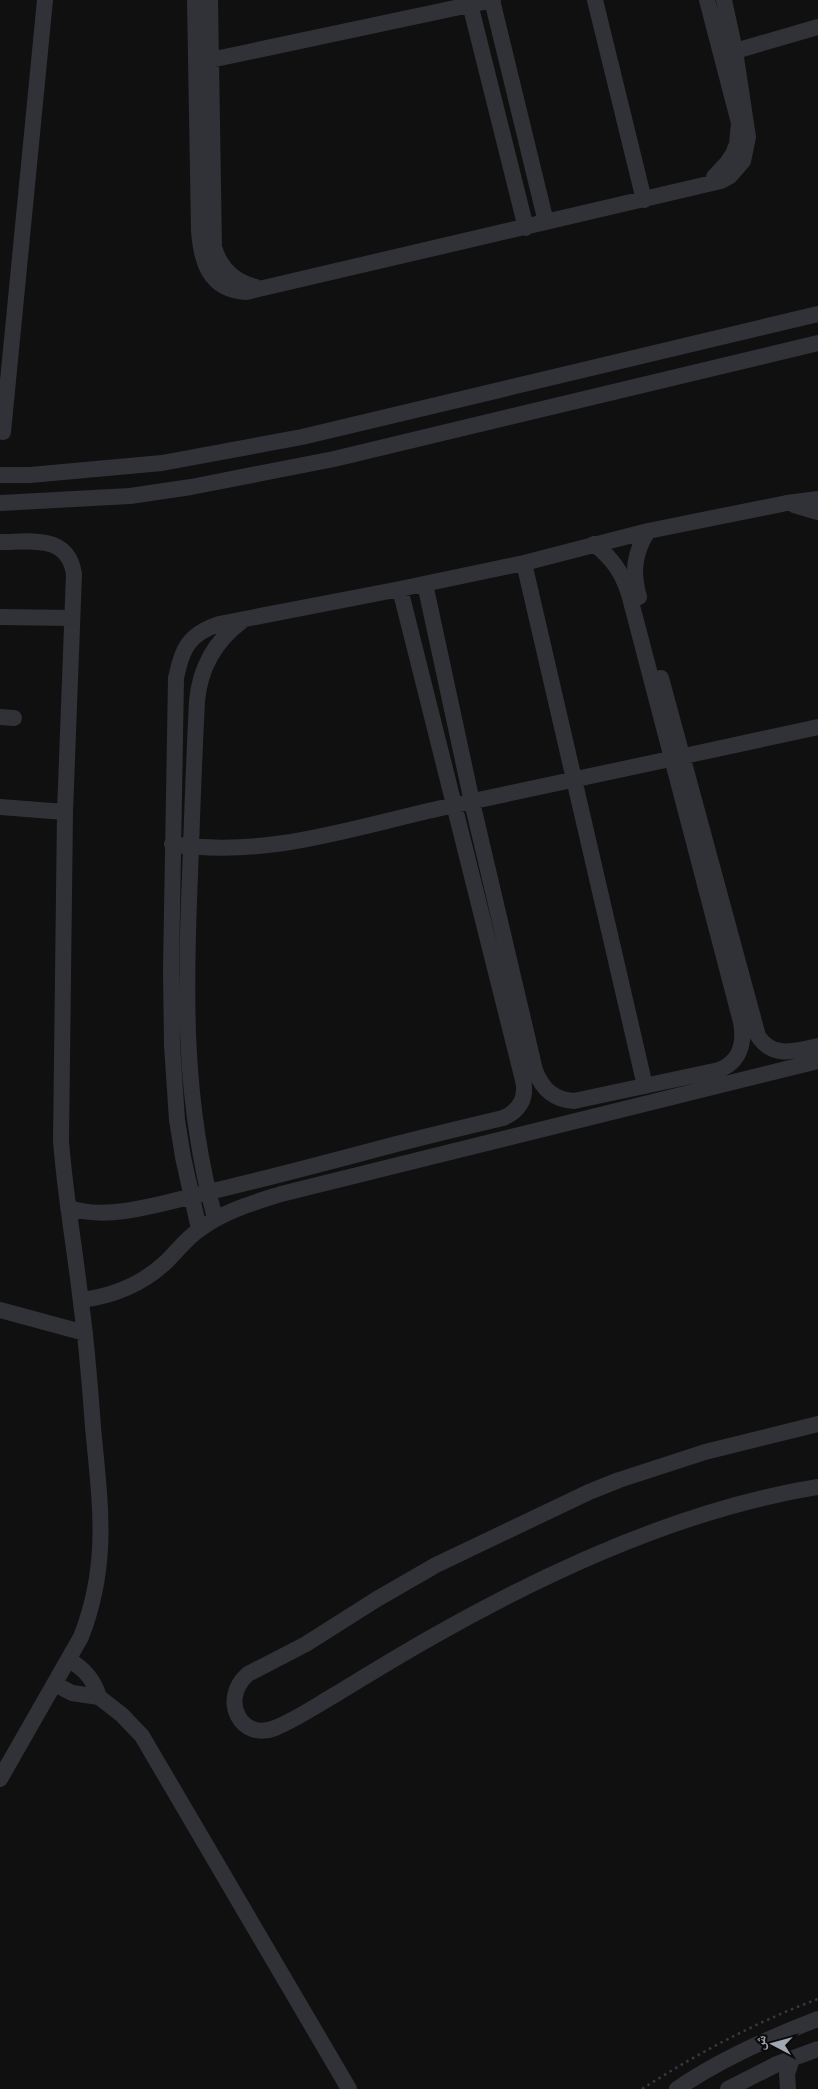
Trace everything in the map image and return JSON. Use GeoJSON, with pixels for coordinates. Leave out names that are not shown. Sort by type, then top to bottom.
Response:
{"type":"FeatureCollection","features":[{"type":"Feature","properties":{"kind":"street"},"geometry":{"type":"LineString","coordinates":[[3,432],[45,0]]}},
{"type":"Feature","properties":{"kind":"street"},"geometry":{"type":"LineString","coordinates":[[195,0],[203,62]]}},
{"type":"Feature","properties":{"kind":"street"},"geometry":{"type":"LineString","coordinates":[[210,0],[203,62],[199,230],[204,261],[214,279],[225,288],[246,292],[644,200],[692,188],[712,178],[727,163],[737,144],[739,123],[728,53],[724,0]]}},
{"type":"Feature","properties":{"kind":"street"},"geometry":{"type":"LineString","coordinates":[[203,62],[470,2],[492,0],[546,222]]}},
{"type":"Feature","properties":{"kind":"street"},"geometry":{"type":"LineString","coordinates":[[595,0],[644,200]]}},
{"type":"Feature","properties":{"kind":"street"},"geometry":{"type":"LineString","coordinates":[[707,0],[728,53]]}},
{"type":"Feature","properties":{"kind":"street"},"geometry":{"type":"LineString","coordinates":[[470,2],[526,228]]}},
{"type":"Feature","properties":{"kind":"street"},"geometry":{"type":"LineString","coordinates":[[728,53],[818,26]]}},
{"type":"Feature","properties":{"kind":"street"},"geometry":{"type":"LineString","coordinates":[[0,475],[30,475],[162,462],[302,437],[818,314]]}},
{"type":"Feature","properties":{"kind":"street"},"geometry":{"type":"LineString","coordinates":[[0,503],[130,496],[191,487],[316,463],[818,344]]}},
{"type":"Feature","properties":{"kind":"street"},"geometry":{"type":"LineString","coordinates":[[199,1229],[183,1157],[174,1083],[171,998],[175,692],[179,663],[184,649],[192,638],[204,629],[219,624],[425,584],[648,531],[787,503],[818,499]]}},
{"type":"Feature","properties":{"kind":"street"},"geometry":{"type":"LineString","coordinates":[[787,503],[818,512]]}},
{"type":"Feature","properties":{"kind":"street"},"geometry":{"type":"LineString","coordinates":[[425,584],[472,802],[535,1070],[543,1086],[557,1098],[574,1101],[727,1067],[738,1055],[743,1039],[741,1022],[635,581],[636,555],[648,531]]}},
{"type":"Feature","properties":{"kind":"street"},"geometry":{"type":"LineString","coordinates":[[0,542],[43,542],[55,545],[71,560],[74,574],[65,812],[62,1141],[68,1207],[85,1333],[102,1541],[98,1582],[81,1637],[0,1779]]}},
{"type":"Feature","properties":{"kind":"street"},"geometry":{"type":"LineString","coordinates":[[594,544],[613,560],[625,582],[758,1036],[768,1048],[783,1052],[818,1046]]}},
{"type":"Feature","properties":{"kind":"street"},"geometry":{"type":"LineString","coordinates":[[524,562],[645,1086]]}},
{"type":"Feature","properties":{"kind":"street"},"geometry":{"type":"LineString","coordinates":[[68,1207],[90,1213],[106,1213],[281,1176],[398,1143],[503,1118],[510,1115],[522,1104],[525,1088],[524,1080],[400,589]]}},
{"type":"Feature","properties":{"kind":"street"},"geometry":{"type":"LineString","coordinates":[[0,617],[72,618]]}},
{"type":"Feature","properties":{"kind":"street"},"geometry":{"type":"LineString","coordinates":[[215,1218],[193,1114],[187,1034],[186,968],[197,701],[199,683],[205,665],[217,644],[244,620]]}},
{"type":"Feature","properties":{"kind":"street"},"geometry":{"type":"LineString","coordinates":[[172,844],[233,849],[275,846],[818,727]]}},
{"type":"Feature","properties":{"kind":"street"},"geometry":{"type":"LineString","coordinates":[[0,807],[65,812]]}},
{"type":"Feature","properties":{"kind":"street"},"geometry":{"type":"LineString","coordinates":[[81,1300],[109,1295],[146,1278],[156,1271],[199,1229],[215,1218],[254,1202],[308,1186],[818,1061]]}},
{"type":"Feature","properties":{"kind":"street"},"geometry":{"type":"LineString","coordinates":[[0,1310],[85,1333]]}},
{"type":"Feature","properties":{"kind":"street"},"geometry":{"type":"LineString","coordinates":[[818,1424],[705,1452],[619,1480],[560,1505],[406,1582],[306,1644],[248,1674],[236,1688],[234,1708],[244,1724],[253,1729],[262,1731],[272,1729],[305,1712],[488,1606],[569,1567],[618,1546],[718,1511],[769,1497],[818,1487]]}},
{"type":"Feature","properties":{"kind":"street"},"geometry":{"type":"LineString","coordinates":[[69,1660],[85,1671],[96,1688],[99,1697]]}},
{"type":"Feature","properties":{"kind":"street"},"geometry":{"type":"LineString","coordinates":[[55,1684],[81,1695],[99,1697],[122,1715],[150,1748],[349,2089]]}},
{"type":"Feature","properties":{"kind":"street"},"geometry":{"type":"LineString","coordinates":[[677,2089],[704,2071],[760,2042],[818,2019]]}},
{"type":"Feature","properties":{"kind":"street"},"geometry":{"type":"LineString","coordinates":[[737,2087],[792,2059],[818,2049]]}},
{"type":"Feature","properties":{"kind":"street"},"geometry":{"type":"LineString","coordinates":[[788,2089],[788,2074],[792,2059]]}}]}
